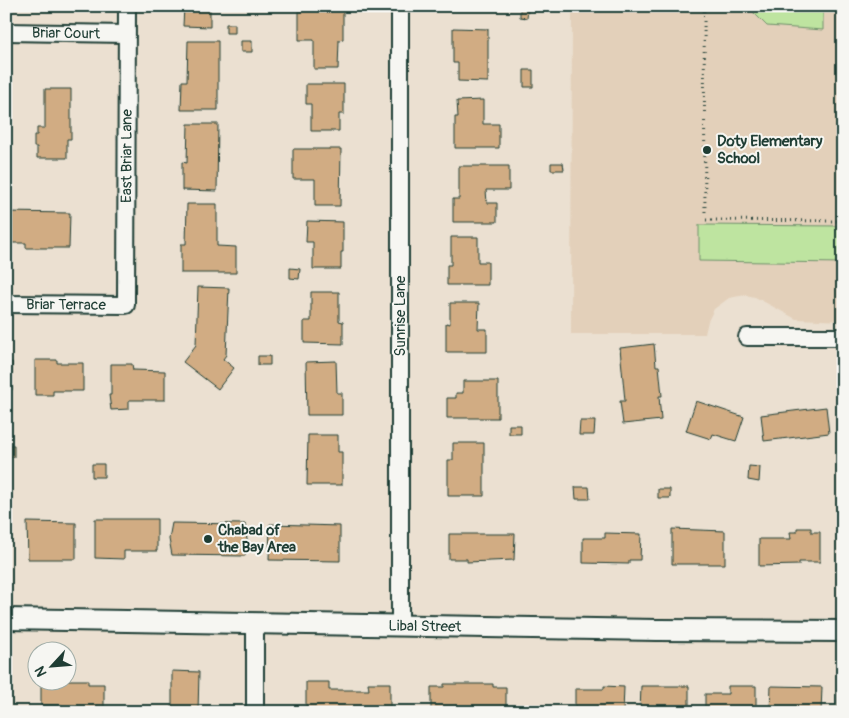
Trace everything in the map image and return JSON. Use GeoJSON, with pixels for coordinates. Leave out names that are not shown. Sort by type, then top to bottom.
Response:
{"type":"FeatureCollection","features":[{"type":"Feature","properties":{"kind":"street","name":"East Briar Lane"},"geometry":{"type":"LineString","coordinates":[[126,6],[126,305]]}},
{"type":"Feature","properties":{"kind":"street","name":"Sunrise Lane"},"geometry":{"type":"LineString","coordinates":[[400,6],[400,626]]}},
{"type":"Feature","properties":{"kind":"street","name":"Briar Court"},"geometry":{"type":"LineString","coordinates":[[6,32],[126,34]]}},
{"type":"Feature","properties":{"kind":"street","name":"Briar Terrace"},"geometry":{"type":"LineString","coordinates":[[6,304],[126,305]]}},
{"type":"Feature","properties":{"kind":"street"},"geometry":{"type":"LineString","coordinates":[[747,337],[843,337]]}},
{"type":"Feature","properties":{"kind":"street","name":"Libal Street"},"geometry":{"type":"LineString","coordinates":[[6,619],[657,630],[843,631]]}},
{"type":"Feature","properties":{"kind":"street"},"geometry":{"type":"LineString","coordinates":[[255,623],[255,712]]}},
{"type":"Feature","properties":{"kind":"path"},"geometry":{"type":"LineString","coordinates":[[704,6],[705,220],[843,221]]}},
{"type":"Feature","properties":{"kind":"shaded area","name":"Doty Elementary School"},"geometry":{"type":"Polygon","coordinates":[[[572,6],[843,6],[843,321],[796,319],[755,297],[745,295],[729,298],[714,309],[708,321],[705,334],[571,334],[572,6]]]}},
{"type":"Feature","properties":{"kind":"green space"},"geometry":{"type":"Polygon","coordinates":[[[747,6],[823,6],[823,30],[767,26],[747,6]]]}},
{"type":"Feature","properties":{"kind":"green space"},"geometry":{"type":"Polygon","coordinates":[[[699,225],[843,226],[843,263],[699,261],[699,225]]]}},
{"type":"Feature","properties":{"kind":"building"},"geometry":{"type":"Polygon","coordinates":[[[184,6],[210,6],[210,27],[183,26],[184,6]]]}},
{"type":"Feature","properties":{"kind":"building"},"geometry":{"type":"Polygon","coordinates":[[[520,9],[528,10],[527,18],[520,17],[520,9]]]}},
{"type":"Feature","properties":{"kind":"building"},"geometry":{"type":"Polygon","coordinates":[[[299,11],[343,11],[343,39],[339,40],[338,69],[314,69],[314,40],[299,40],[299,11]]]}},
{"type":"Feature","properties":{"kind":"building"},"geometry":{"type":"Polygon","coordinates":[[[226,24],[235,24],[235,33],[226,33],[226,24]]]}},
{"type":"Feature","properties":{"kind":"building"},"geometry":{"type":"Polygon","coordinates":[[[841,27],[843,27],[843,51],[840,51],[841,27]]]}},
{"type":"Feature","properties":{"kind":"building"},"geometry":{"type":"Polygon","coordinates":[[[453,28],[488,29],[488,82],[458,81],[458,63],[453,63],[453,28]]]}},
{"type":"Feature","properties":{"kind":"building"},"geometry":{"type":"Polygon","coordinates":[[[188,41],[218,41],[218,110],[181,110],[182,81],[187,81],[188,41]]]}},
{"type":"Feature","properties":{"kind":"building"},"geometry":{"type":"Polygon","coordinates":[[[241,41],[252,41],[252,52],[241,52],[241,41]]]}},
{"type":"Feature","properties":{"kind":"building"},"geometry":{"type":"Polygon","coordinates":[[[524,70],[533,70],[533,87],[524,87],[524,70]]]}},
{"type":"Feature","properties":{"kind":"building"},"geometry":{"type":"Polygon","coordinates":[[[306,84],[344,84],[344,114],[339,114],[339,131],[311,131],[311,104],[306,104],[306,84]]]}},
{"type":"Feature","properties":{"kind":"building"},"geometry":{"type":"Polygon","coordinates":[[[45,89],[71,89],[71,139],[67,139],[67,158],[37,158],[37,147],[34,147],[34,135],[37,135],[37,128],[45,128],[45,89]]]}},
{"type":"Feature","properties":{"kind":"building"},"geometry":{"type":"Polygon","coordinates":[[[483,100],[483,124],[499,124],[499,148],[455,148],[455,117],[458,117],[457,101],[483,100]]]}},
{"type":"Feature","properties":{"kind":"building"},"geometry":{"type":"Polygon","coordinates":[[[188,124],[218,124],[217,191],[182,190],[182,162],[187,163],[188,124]]]}},
{"type":"Feature","properties":{"kind":"building"},"geometry":{"type":"Polygon","coordinates":[[[293,149],[341,149],[340,206],[315,206],[315,179],[293,179],[293,149]]]}},
{"type":"Feature","properties":{"kind":"building"},"geometry":{"type":"Polygon","coordinates":[[[551,163],[563,163],[564,170],[551,170],[551,163]]]}},
{"type":"Feature","properties":{"kind":"building"},"geometry":{"type":"Polygon","coordinates":[[[459,166],[509,166],[509,190],[486,190],[487,203],[497,203],[497,222],[453,222],[453,199],[459,199],[459,166]]]}},
{"type":"Feature","properties":{"kind":"building"},"geometry":{"type":"Polygon","coordinates":[[[187,204],[217,204],[217,246],[236,247],[236,273],[181,273],[181,244],[186,244],[187,204]]]}},
{"type":"Feature","properties":{"kind":"building"},"geometry":{"type":"Polygon","coordinates":[[[6,212],[70,213],[69,248],[26,248],[26,243],[6,243],[6,212]]]}},
{"type":"Feature","properties":{"kind":"building"},"geometry":{"type":"Polygon","coordinates":[[[307,221],[343,222],[341,269],[313,269],[313,242],[306,242],[307,221]]]}},
{"type":"Feature","properties":{"kind":"building"},"geometry":{"type":"Polygon","coordinates":[[[451,237],[478,237],[478,262],[488,262],[488,285],[447,285],[447,265],[451,265],[451,237]]]}},
{"type":"Feature","properties":{"kind":"building"},"geometry":{"type":"Polygon","coordinates":[[[290,268],[300,269],[299,279],[290,278],[290,268]]]}},
{"type":"Feature","properties":{"kind":"building"},"geometry":{"type":"Polygon","coordinates":[[[198,287],[229,288],[226,355],[223,359],[234,368],[218,389],[183,362],[196,345],[198,287]]]}},
{"type":"Feature","properties":{"kind":"building"},"geometry":{"type":"Polygon","coordinates":[[[311,292],[339,292],[339,321],[343,322],[343,344],[304,343],[304,321],[311,321],[311,292]]]}},
{"type":"Feature","properties":{"kind":"building"},"geometry":{"type":"Polygon","coordinates":[[[450,303],[479,303],[478,329],[487,329],[487,352],[446,352],[446,323],[450,324],[450,303]]]}},
{"type":"Feature","properties":{"kind":"building"},"geometry":{"type":"Polygon","coordinates":[[[654,344],[656,366],[659,366],[662,396],[659,396],[661,420],[623,424],[620,401],[625,401],[620,348],[654,344]]]}},
{"type":"Feature","properties":{"kind":"building"},"geometry":{"type":"Polygon","coordinates":[[[258,356],[270,356],[270,365],[258,365],[258,356]]]}},
{"type":"Feature","properties":{"kind":"building"},"geometry":{"type":"Polygon","coordinates":[[[35,360],[57,360],[57,363],[83,363],[83,391],[53,391],[53,395],[35,395],[35,360]]]}},
{"type":"Feature","properties":{"kind":"building"},"geometry":{"type":"Polygon","coordinates":[[[336,361],[337,393],[342,393],[342,415],[307,415],[306,362],[336,361]]]}},
{"type":"Feature","properties":{"kind":"building"},"geometry":{"type":"Polygon","coordinates":[[[6,362],[12,362],[12,390],[6,390],[6,362]]]}},
{"type":"Feature","properties":{"kind":"building"},"geometry":{"type":"Polygon","coordinates":[[[111,364],[132,364],[133,370],[165,371],[165,400],[129,400],[129,409],[111,410],[109,395],[111,395],[111,364]]]}},
{"type":"Feature","properties":{"kind":"building"},"geometry":{"type":"Polygon","coordinates":[[[463,381],[498,381],[498,418],[447,418],[447,398],[456,398],[456,393],[463,393],[463,381]]]}},
{"type":"Feature","properties":{"kind":"building"},"geometry":{"type":"Polygon","coordinates":[[[696,401],[744,417],[736,441],[713,434],[711,439],[686,431],[696,401]]]}},
{"type":"Feature","properties":{"kind":"building"},"geometry":{"type":"Polygon","coordinates":[[[826,407],[829,433],[764,441],[761,415],[826,407]]]}},
{"type":"Feature","properties":{"kind":"building"},"geometry":{"type":"Polygon","coordinates":[[[580,421],[595,421],[594,435],[579,435],[580,421]]]}},
{"type":"Feature","properties":{"kind":"building"},"geometry":{"type":"Polygon","coordinates":[[[509,425],[521,425],[521,434],[509,434],[509,425]]]}},
{"type":"Feature","properties":{"kind":"building"},"geometry":{"type":"Polygon","coordinates":[[[308,435],[338,435],[338,452],[342,452],[342,485],[307,485],[308,435]]]}},
{"type":"Feature","properties":{"kind":"building"},"geometry":{"type":"Polygon","coordinates":[[[453,443],[484,443],[484,496],[448,496],[448,460],[453,460],[453,443]]]}},
{"type":"Feature","properties":{"kind":"building"},"geometry":{"type":"Polygon","coordinates":[[[6,445],[14,445],[14,457],[6,457],[6,445]]]}},
{"type":"Feature","properties":{"kind":"building"},"geometry":{"type":"Polygon","coordinates":[[[92,464],[104,464],[104,477],[92,477],[92,464]]]}},
{"type":"Feature","properties":{"kind":"building"},"geometry":{"type":"Polygon","coordinates":[[[749,466],[760,467],[759,482],[748,480],[749,466]]]}},
{"type":"Feature","properties":{"kind":"building"},"geometry":{"type":"Polygon","coordinates":[[[575,487],[589,487],[590,499],[576,499],[575,487]]]}},
{"type":"Feature","properties":{"kind":"building"},"geometry":{"type":"Polygon","coordinates":[[[658,489],[670,489],[670,498],[658,498],[658,489]]]}},
{"type":"Feature","properties":{"kind":"building"},"geometry":{"type":"Polygon","coordinates":[[[95,519],[157,519],[157,551],[124,551],[124,559],[95,558],[95,519]]]}},
{"type":"Feature","properties":{"kind":"building"},"geometry":{"type":"Polygon","coordinates":[[[27,522],[76,523],[76,559],[28,559],[27,522]]]}},
{"type":"Feature","properties":{"kind":"building","name":"Chabad of the Bay Area"},"geometry":{"type":"Polygon","coordinates":[[[172,523],[245,524],[247,540],[245,556],[172,555],[169,539],[172,523]]]}},
{"type":"Feature","properties":{"kind":"building"},"geometry":{"type":"Polygon","coordinates":[[[270,524],[340,526],[340,561],[269,560],[270,524]]]}},
{"type":"Feature","properties":{"kind":"building"},"geometry":{"type":"Polygon","coordinates":[[[797,528],[811,528],[811,532],[820,532],[820,562],[799,562],[799,565],[759,566],[759,539],[791,539],[790,532],[797,532],[797,528]]]}},
{"type":"Feature","properties":{"kind":"building"},"geometry":{"type":"Polygon","coordinates":[[[672,529],[725,531],[725,564],[672,564],[672,529]]]}},
{"type":"Feature","properties":{"kind":"building"},"geometry":{"type":"Polygon","coordinates":[[[605,533],[641,534],[640,560],[629,560],[629,564],[583,563],[583,538],[605,538],[605,533]]]}},
{"type":"Feature","properties":{"kind":"building"},"geometry":{"type":"Polygon","coordinates":[[[449,534],[515,534],[514,560],[467,562],[467,559],[449,559],[449,534]]]}},
{"type":"Feature","properties":{"kind":"building"},"geometry":{"type":"Polygon","coordinates":[[[172,671],[199,672],[198,712],[172,712],[172,671]]]}},
{"type":"Feature","properties":{"kind":"building"},"geometry":{"type":"Polygon","coordinates":[[[78,680],[88,680],[88,684],[104,684],[104,711],[61,710],[61,705],[41,705],[41,690],[78,690],[78,680]]]}},
{"type":"Feature","properties":{"kind":"building"},"geometry":{"type":"Polygon","coordinates":[[[306,682],[329,682],[329,690],[369,690],[368,683],[390,683],[390,712],[300,712],[300,709],[306,709],[306,682]]]}},
{"type":"Feature","properties":{"kind":"building"},"geometry":{"type":"Polygon","coordinates":[[[444,684],[493,684],[493,687],[506,687],[506,712],[431,712],[431,687],[444,687],[444,684]]]}},
{"type":"Feature","properties":{"kind":"building"},"geometry":{"type":"Polygon","coordinates":[[[604,686],[624,687],[623,712],[575,712],[575,689],[604,689],[604,686]]]}},
{"type":"Feature","properties":{"kind":"building"},"geometry":{"type":"Polygon","coordinates":[[[641,686],[689,686],[689,712],[640,712],[641,686]]]}},
{"type":"Feature","properties":{"kind":"building"},"geometry":{"type":"Polygon","coordinates":[[[728,686],[756,686],[756,712],[705,712],[705,694],[728,694],[728,686]]]}},
{"type":"Feature","properties":{"kind":"building"},"geometry":{"type":"Polygon","coordinates":[[[771,686],[822,687],[821,712],[770,712],[771,686]]]}},
{"type":"Feature","properties":{"kind":"building"},"geometry":{"type":"Polygon","coordinates":[[[838,688],[843,688],[843,712],[838,712],[838,688]]]}},
{"type":"Feature","properties":{"kind":"place","name":"Doty Elementary School"},"geometry":{"type":"Point","coordinates":[707,150]}},
{"type":"Feature","properties":{"kind":"place","name":"Chabad of the Bay Area"},"geometry":{"type":"Point","coordinates":[208,539]}}]}
